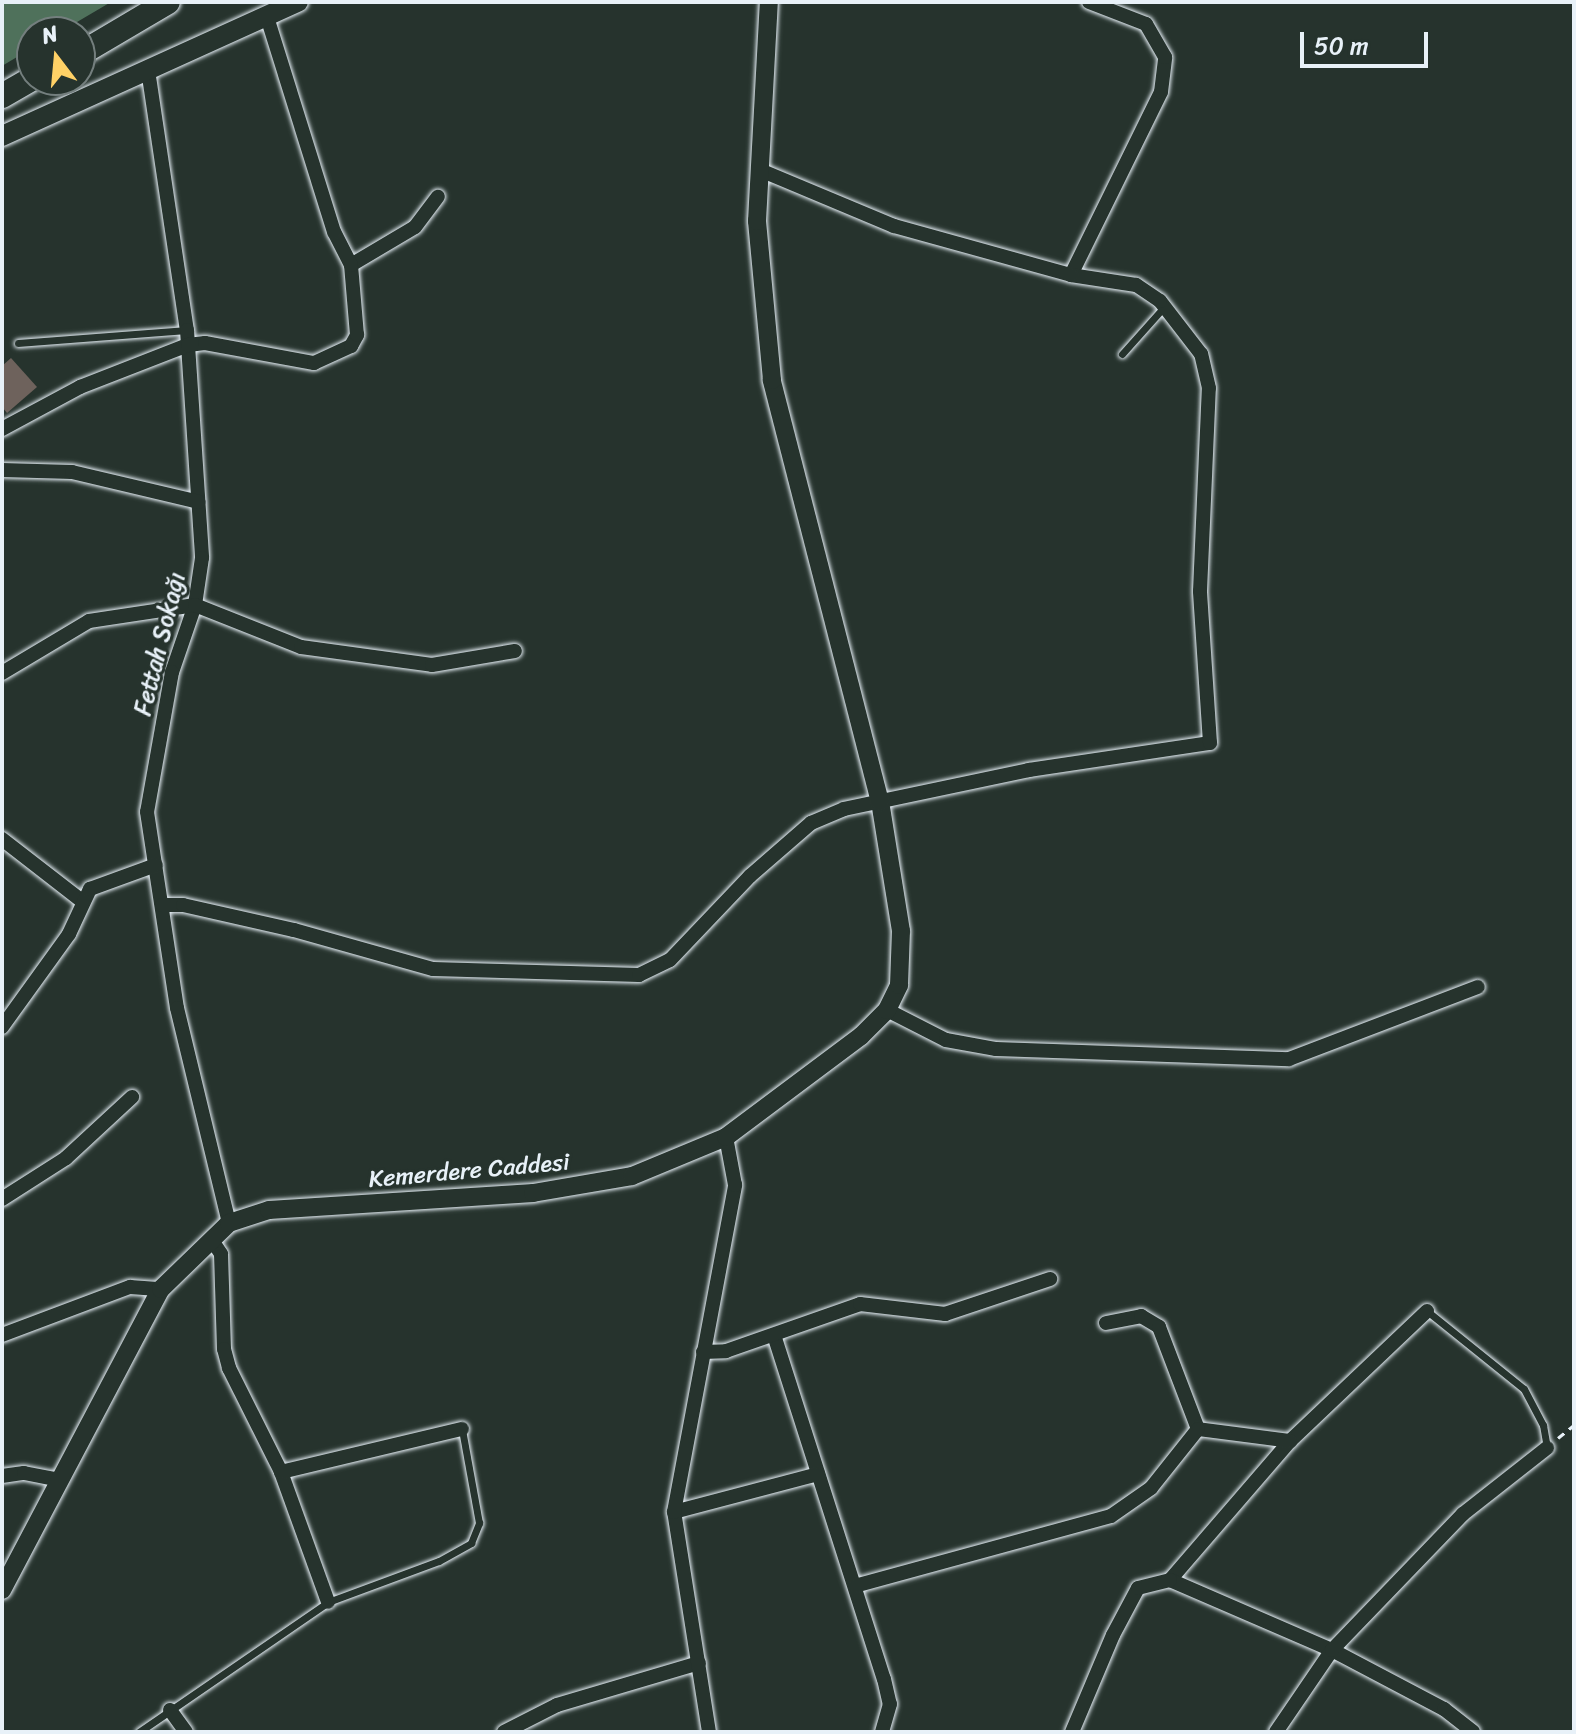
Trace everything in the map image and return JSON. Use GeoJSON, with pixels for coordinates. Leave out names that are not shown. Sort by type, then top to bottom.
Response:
{"type":"FeatureCollection","features":[{"type":"Feature","properties":{"kind":"highway"},"geometry":{"type":"LineString","coordinates":[[96,45],[168,2]]}},
{"type":"Feature","properties":{"kind":"main road"},"geometry":{"type":"LineString","coordinates":[[2,136],[298,2]]}},
{"type":"Feature","properties":{"kind":"street","name":"Kemerdere Caddesi"},"geometry":{"type":"LineString","coordinates":[[2,1590],[161,1289],[229,1223],[269,1210],[533,1193],[632,1176],[726,1137],[848,1047],[887,1010],[903,959],[880,802],[772,380],[759,273],[760,170],[769,2]]}},
{"type":"Feature","properties":{"kind":"street"},"geometry":{"type":"LineString","coordinates":[[1071,275],[1161,92],[1165,57],[1146,24],[1089,2]]}},
{"type":"Feature","properties":{"kind":"street"},"geometry":{"type":"LineString","coordinates":[[2,429],[80,387],[188,337],[290,362],[335,357],[357,335],[351,265],[334,232],[267,17]]}},
{"type":"Feature","properties":{"kind":"street","name":"Fettah Sokağı"},"geometry":{"type":"LineString","coordinates":[[148,70],[188,337],[202,558],[195,605],[172,672],[147,812],[188,1063],[229,1223]]}},
{"type":"Feature","properties":{"kind":"street"},"geometry":{"type":"LineString","coordinates":[[162,905],[294,930],[433,969],[623,978],[658,969],[811,823],[880,802],[1029,770],[1210,743],[1200,591],[1209,388],[1201,354],[1164,307],[1136,285],[1071,275],[894,226],[760,170]]}},
{"type":"Feature","properties":{"kind":"street"},"geometry":{"type":"LineString","coordinates":[[351,265],[415,227],[438,197]]}},
{"type":"Feature","properties":{"kind":"street"},"geometry":{"type":"LineString","coordinates":[[2,470],[72,472],[199,502]]}},
{"type":"Feature","properties":{"kind":"street"},"geometry":{"type":"LineString","coordinates":[[2,673],[89,621],[195,605],[301,647],[432,665],[515,651]]}},
{"type":"Feature","properties":{"kind":"street"},"geometry":{"type":"LineString","coordinates":[[2,839],[82,901]]}},
{"type":"Feature","properties":{"kind":"street"},"geometry":{"type":"LineString","coordinates":[[2,1027],[69,934],[82,901],[105,880],[156,865]]}},
{"type":"Feature","properties":{"kind":"street"},"geometry":{"type":"LineString","coordinates":[[887,1010],[946,1040],[996,1049],[1289,1059],[1478,987]]}},
{"type":"Feature","properties":{"kind":"street"},"geometry":{"type":"LineString","coordinates":[[2,1199],[66,1158],[132,1097]]}},
{"type":"Feature","properties":{"kind":"street"},"geometry":{"type":"LineString","coordinates":[[709,1732],[674,1512],[735,1185],[726,1137]]}},
{"type":"Feature","properties":{"kind":"street"},"geometry":{"type":"LineString","coordinates":[[211,1239],[221,1254],[226,1359],[281,1472],[328,1602]]}},
{"type":"Feature","properties":{"kind":"street"},"geometry":{"type":"LineString","coordinates":[[703,1352],[726,1351],[860,1304],[945,1314],[1050,1279]]}},
{"type":"Feature","properties":{"kind":"street"},"geometry":{"type":"LineString","coordinates":[[2,1335],[130,1287],[161,1289]]}},
{"type":"Feature","properties":{"kind":"street"},"geometry":{"type":"LineString","coordinates":[[1072,1732],[1138,1588],[1170,1580],[1290,1441],[1427,1311]]}},
{"type":"Feature","properties":{"kind":"street"},"geometry":{"type":"LineString","coordinates":[[1106,1323],[1134,1316],[1159,1327],[1198,1429]]}},
{"type":"Feature","properties":{"kind":"street"},"geometry":{"type":"LineString","coordinates":[[774,1335],[890,1704],[882,1732]]}},
{"type":"Feature","properties":{"kind":"street"},"geometry":{"type":"LineString","coordinates":[[281,1472],[462,1429]]}},
{"type":"Feature","properties":{"kind":"street"},"geometry":{"type":"LineString","coordinates":[[1198,1429],[1290,1441]]}},
{"type":"Feature","properties":{"kind":"street"},"geometry":{"type":"LineString","coordinates":[[855,1586],[1111,1516],[1151,1488],[1198,1429]]}},
{"type":"Feature","properties":{"kind":"street"},"geometry":{"type":"LineString","coordinates":[[1276,1732],[1332,1650],[1463,1514],[1547,1448]]}},
{"type":"Feature","properties":{"kind":"street"},"geometry":{"type":"LineString","coordinates":[[2,1476],[24,1473],[59,1480]]}},
{"type":"Feature","properties":{"kind":"street"},"geometry":{"type":"LineString","coordinates":[[674,1512],[818,1474]]}},
{"type":"Feature","properties":{"kind":"street"},"geometry":{"type":"LineString","coordinates":[[1170,1580],[1332,1650],[1444,1709],[1473,1732]]}},
{"type":"Feature","properties":{"kind":"street"},"geometry":{"type":"LineString","coordinates":[[513,1730],[557,1705],[699,1663]]}},
{"type":"Feature","properties":{"kind":"street"},"geometry":{"type":"LineString","coordinates":[[170,1710],[186,1732]]}},
{"type":"Feature","properties":{"kind":"lane"},"geometry":{"type":"LineString","coordinates":[[1122,354],[1164,307]]}},
{"type":"Feature","properties":{"kind":"lane"},"geometry":{"type":"LineString","coordinates":[[18,343],[188,337]]}},
{"type":"Feature","properties":{"kind":"lane"},"geometry":{"type":"LineString","coordinates":[[1427,1311],[1524,1389],[1543,1425],[1547,1448]]}},
{"type":"Feature","properties":{"kind":"lane"},"geometry":{"type":"LineString","coordinates":[[139,1732],[328,1602],[439,1561],[471,1543],[479,1523],[462,1429]]}},
{"type":"Feature","properties":{"kind":"path"},"geometry":{"type":"LineString","coordinates":[[1547,1448],[1574,1425]]}},
{"type":"Feature","properties":{"kind":"green space"},"geometry":{"type":"Polygon","coordinates":[[[2,2],[111,2],[87,16],[16,16],[16,58],[2,66],[2,2]]]}},
{"type":"Feature","properties":{"kind":"building"},"geometry":{"type":"Polygon","coordinates":[[[11,358],[37,387],[7,413],[2,407],[2,366],[11,358]]]}}]}
